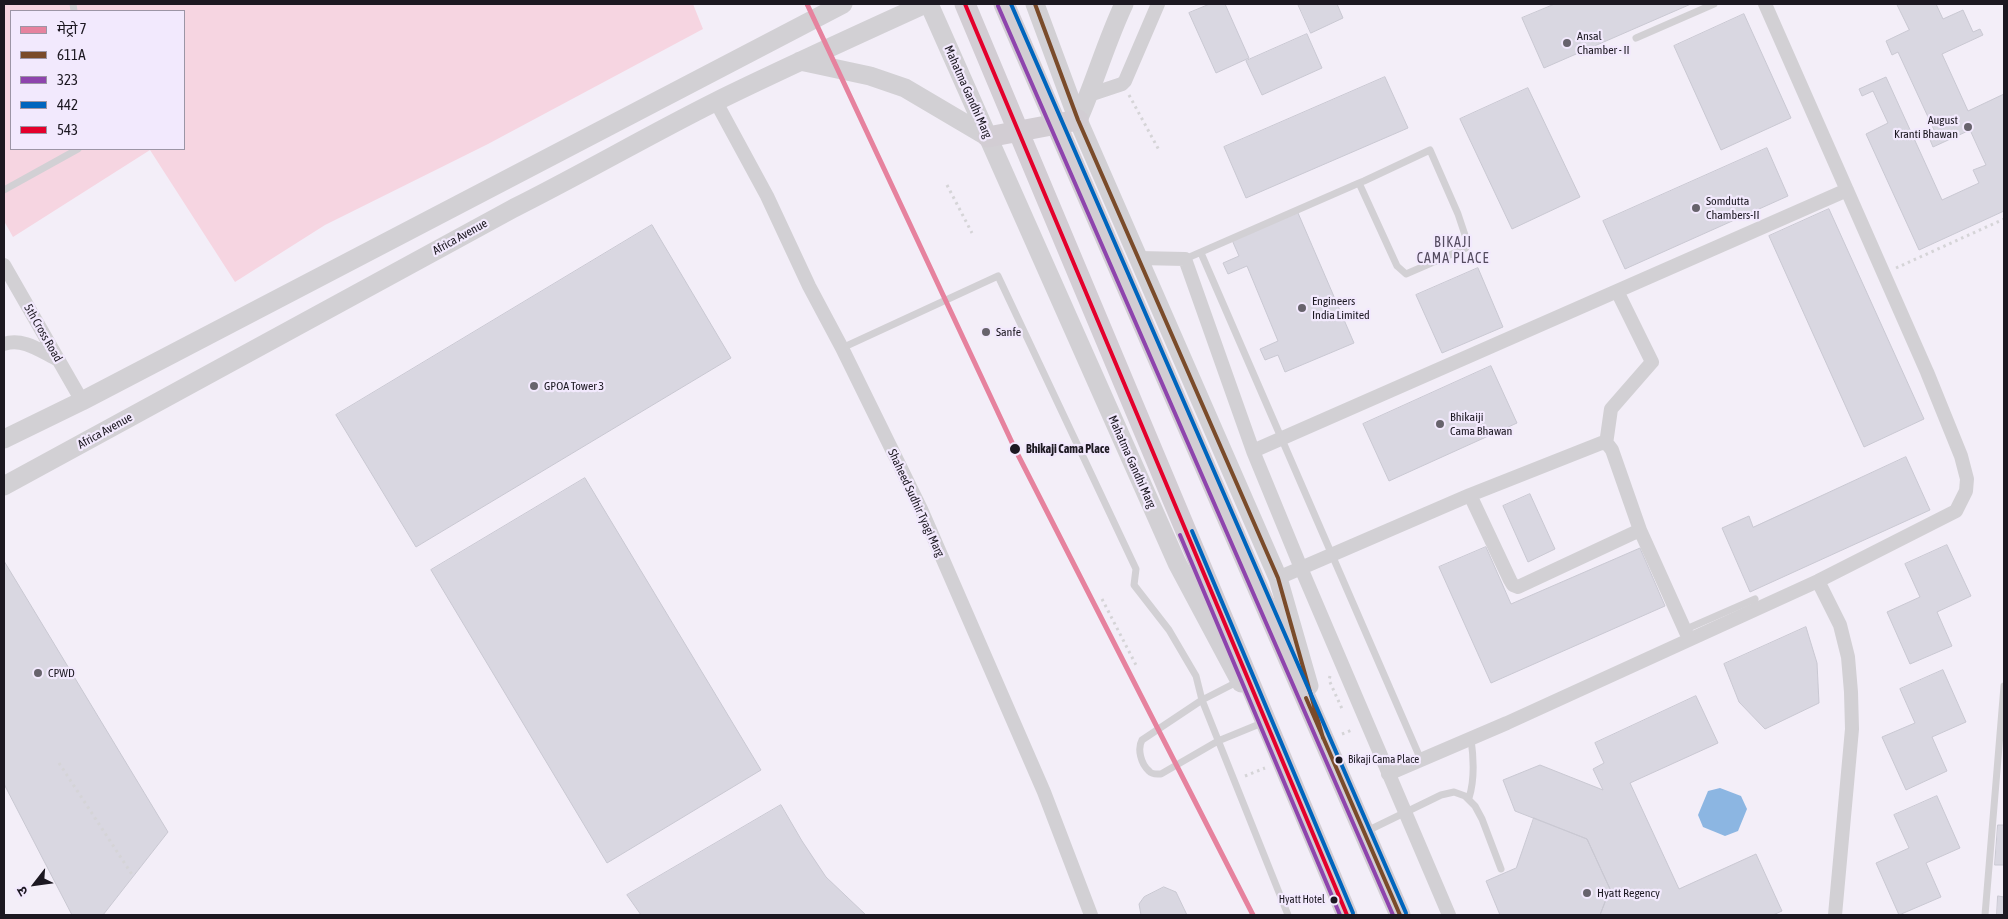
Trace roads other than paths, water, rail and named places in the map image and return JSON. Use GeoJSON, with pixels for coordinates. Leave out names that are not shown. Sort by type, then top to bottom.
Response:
{"type":"FeatureCollection","features":[{"type":"Feature","properties":{"kind":"main road","name":"Africa Avenue"},"geometry":{"type":"LineString","coordinates":[[4,486],[622,150],[800,61],[925,4]]}},
{"type":"Feature","properties":{"kind":"main road","name":"Mahatma Gandhi Marg"},"geometry":{"type":"LineString","coordinates":[[929,4],[1177,563],[1262,724],[1276,761],[1347,915]]}},
{"type":"Feature","properties":{"kind":"main road"},"geometry":{"type":"LineString","coordinates":[[965,4],[1190,544],[1276,761]]}},
{"type":"Feature","properties":{"kind":"main road"},"geometry":{"type":"LineString","coordinates":[[1004,4],[1400,915]]}},
{"type":"Feature","properties":{"kind":"main road"},"geometry":{"type":"LineString","coordinates":[[1035,4],[1078,120],[1278,578],[1323,738]]}},
{"type":"Feature","properties":{"kind":"main road"},"geometry":{"type":"LineString","coordinates":[[1078,120],[1089,95],[1110,33],[1124,4]]}},
{"type":"Feature","properties":{"kind":"main road"},"geometry":{"type":"LineString","coordinates":[[4,439],[82,401],[841,5]]}},
{"type":"Feature","properties":{"kind":"main road"},"geometry":{"type":"LineString","coordinates":[[800,61],[870,76],[905,88],[988,137],[1078,120]]}},
{"type":"Feature","properties":{"kind":"street"},"geometry":{"type":"LineString","coordinates":[[1089,95],[1122,84],[1158,4]]}},
{"type":"Feature","properties":{"kind":"street"},"geometry":{"type":"LineString","coordinates":[[1388,774],[1471,740],[1687,634],[1818,581],[1956,511],[1966,491],[1967,479],[1961,456],[1884,274],[1765,4]]}},
{"type":"Feature","properties":{"kind":"street","name":"Shaheed Sudhir Tyagi Marg"},"geometry":{"type":"LineString","coordinates":[[716,102],[767,196],[809,286],[842,348],[920,509],[1007,704],[1044,792],[1091,915]]}},
{"type":"Feature","properties":{"kind":"street"},"geometry":{"type":"LineString","coordinates":[[1253,451],[1847,190]]}},
{"type":"Feature","properties":{"kind":"street"},"geometry":{"type":"LineString","coordinates":[[1139,258],[1185,259],[1253,451],[1449,915]]}},
{"type":"Feature","properties":{"kind":"street","name":"5th Cross Road"},"geometry":{"type":"LineString","coordinates":[[4,265],[82,401]]}},
{"type":"Feature","properties":{"kind":"street"},"geometry":{"type":"LineString","coordinates":[[1606,444],[1611,409],[1652,362],[1617,291]]}},
{"type":"Feature","properties":{"kind":"street"},"geometry":{"type":"LineString","coordinates":[[4,344],[16,341],[25,343],[59,360]]}},
{"type":"Feature","properties":{"kind":"street"},"geometry":{"type":"LineString","coordinates":[[1278,578],[1470,495],[1601,443],[1606,444],[1612,450],[1640,530],[1687,634]]}},
{"type":"Feature","properties":{"kind":"street"},"geometry":{"type":"LineString","coordinates":[[1470,495],[1510,580],[1513,585],[1518,587],[1640,530]]}},
{"type":"Feature","properties":{"kind":"street"},"geometry":{"type":"LineString","coordinates":[[1818,581],[1840,625],[1848,657],[1851,692],[1852,728],[1835,915]]}},
{"type":"Feature","properties":{"kind":"lane"},"geometry":{"type":"LineString","coordinates":[[1636,38],[1714,4]]}},
{"type":"Feature","properties":{"kind":"lane"},"geometry":{"type":"LineString","coordinates":[[4,190],[76,150]]}},
{"type":"Feature","properties":{"kind":"lane"},"geometry":{"type":"LineString","coordinates":[[1185,259],[1360,183],[1430,150],[1458,214],[1467,241],[1466,248],[1406,274],[1397,266],[1360,183]]}},
{"type":"Feature","properties":{"kind":"lane"},"geometry":{"type":"LineString","coordinates":[[1201,252],[1421,760]]}},
{"type":"Feature","properties":{"kind":"lane"},"geometry":{"type":"LineString","coordinates":[[842,348],[998,276],[1136,569],[1134,585],[1169,630],[1196,676],[1202,700],[1288,915]]}},
{"type":"Feature","properties":{"kind":"lane"},"geometry":{"type":"LineString","coordinates":[[1687,634],[1755,599]]}},
{"type":"Feature","properties":{"kind":"lane"},"geometry":{"type":"LineString","coordinates":[[1240,681],[1202,700],[1142,740],[1138,750],[1148,771],[1152,774],[1161,774],[1218,741],[1262,724]]}},
{"type":"Feature","properties":{"kind":"lane"},"geometry":{"type":"LineString","coordinates":[[1985,915],[2004,686]]}},
{"type":"Feature","properties":{"kind":"lane"},"geometry":{"type":"LineString","coordinates":[[1469,798],[1472,787],[1474,759],[1471,740]]}},
{"type":"Feature","properties":{"kind":"lane"},"geometry":{"type":"LineString","coordinates":[[1365,832],[1447,792],[1454,792],[1469,798],[1482,820],[1500,868]]}},
{"type":"Feature","properties":{"kind":"water"},"geometry":{"type":"Polygon","coordinates":[[[1720,788],[1741,796],[1747,809],[1738,831],[1725,836],[1703,827],[1698,815],[1708,791],[1720,788]]]}},
{"type":"Feature","properties":{"kind":"metro line","name":"7"},"geometry":{"type":"LineString","coordinates":[[807,4],[1016,451],[1253,915]]}},
{"type":"Feature","properties":{"kind":"place","name":"Ansal Chamber - II"},"geometry":{"type":"Point","coordinates":[1567,43]}},
{"type":"Feature","properties":{"kind":"place","name":"August Kranti Bhawan"},"geometry":{"type":"Point","coordinates":[1968,127]}},
{"type":"Feature","properties":{"kind":"place","name":"Somdutta Chambers-II"},"geometry":{"type":"Point","coordinates":[1696,208]}},
{"type":"Feature","properties":{"kind":"place","name":"Engineers India Limited"},"geometry":{"type":"Point","coordinates":[1302,308]}},
{"type":"Feature","properties":{"kind":"place","name":"Sanfe"},"geometry":{"type":"Point","coordinates":[986,332]}},
{"type":"Feature","properties":{"kind":"place","name":"GPOA Tower 3"},"geometry":{"type":"Point","coordinates":[534,386]}},
{"type":"Feature","properties":{"kind":"place","name":"Bhikaiji Cama Bhawan"},"geometry":{"type":"Point","coordinates":[1440,424]}},
{"type":"Feature","properties":{"kind":"place","name":"Bhikaji Cama Place"},"geometry":{"type":"Point","coordinates":[1015,449]}},
{"type":"Feature","properties":{"kind":"place","name":"CPWD"},"geometry":{"type":"Point","coordinates":[38,673]}},
{"type":"Feature","properties":{"kind":"place","name":"Bikaji Cama Place"},"geometry":{"type":"Point","coordinates":[1339,760]}},
{"type":"Feature","properties":{"kind":"place","name":"Hyatt Regency"},"geometry":{"type":"Point","coordinates":[1587,893]}},
{"type":"Feature","properties":{"kind":"place","name":"Hyatt Hotel"},"geometry":{"type":"Point","coordinates":[1334,900]}},
{"type":"Feature","properties":{"kind":"district","name":"BIKAJI CAMA PLACE"},"geometry":{"type":"Point","coordinates":[1453,252]}}]}
